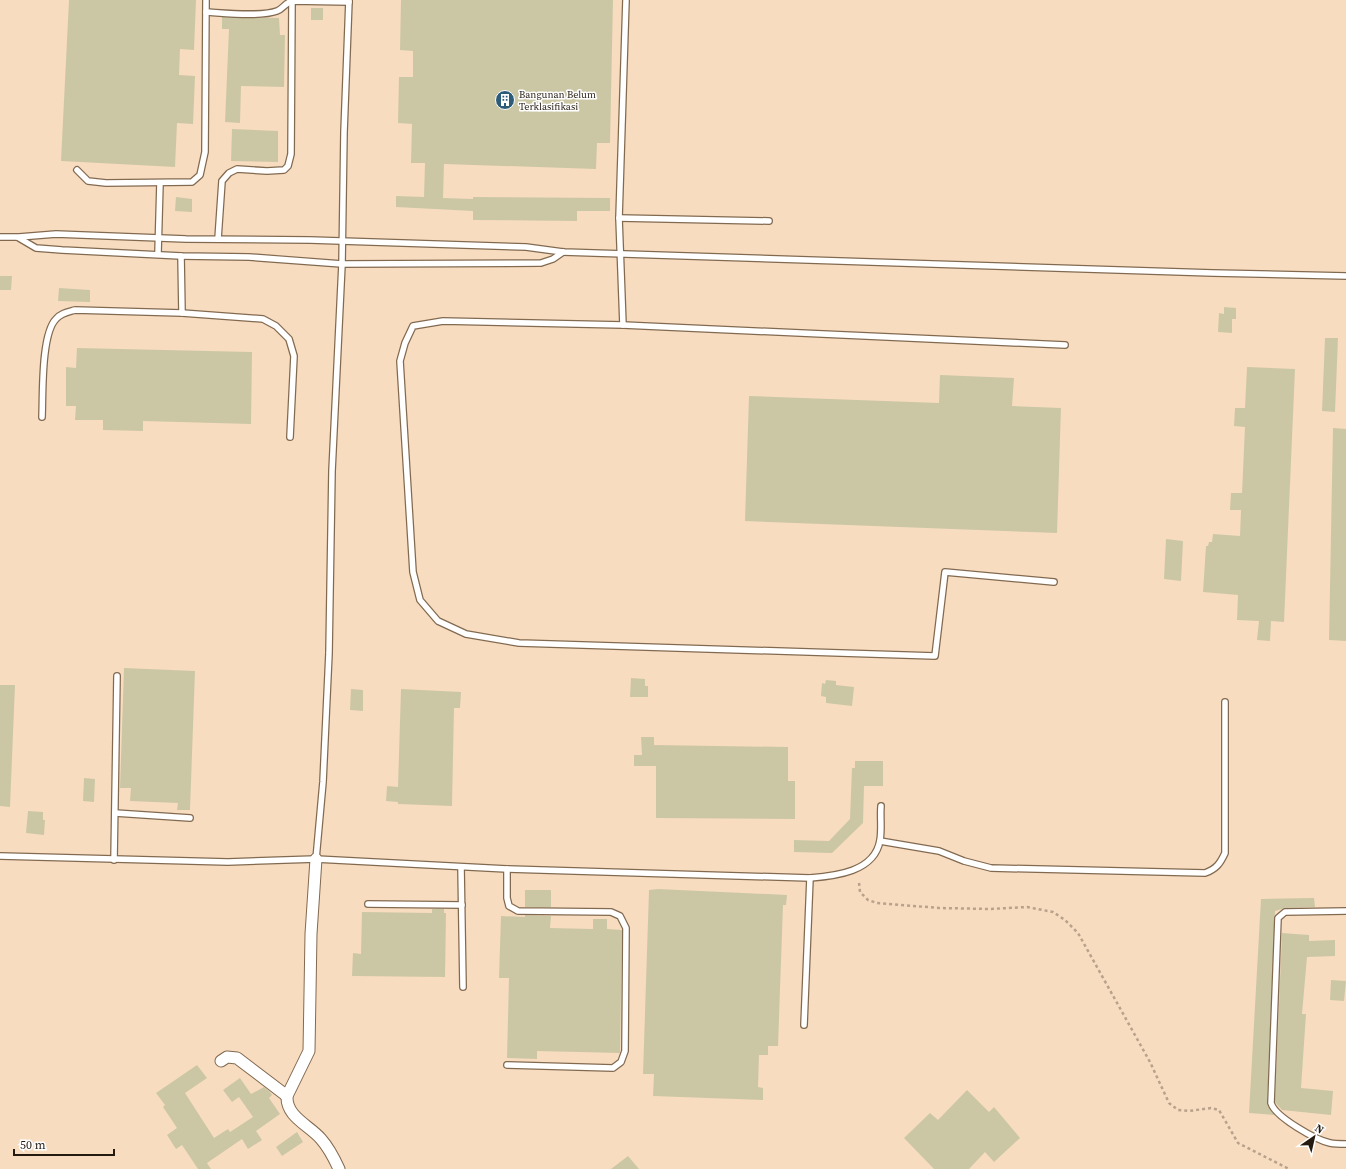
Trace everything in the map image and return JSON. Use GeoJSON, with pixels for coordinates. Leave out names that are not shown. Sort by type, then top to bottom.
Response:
{"type":"FeatureCollection","features":[{"type":"Feature","properties":{"kind":"street"},"geometry":{"type":"LineString","coordinates":[[316,858],[311,934],[309,1051],[287,1096],[287,1104],[290,1111],[320,1137],[329,1149],[339,1169]]}},
{"type":"Feature","properties":{"kind":"street"},"geometry":{"type":"LineString","coordinates":[[221,1061],[227,1057],[237,1058],[287,1096]]}},
{"type":"Feature","properties":{"kind":"lane"},"geometry":{"type":"LineString","coordinates":[[77,170],[88,181],[106,183],[192,182],[200,175],[205,152],[206,0]]}},
{"type":"Feature","properties":{"kind":"lane"},"geometry":{"type":"LineString","coordinates":[[623,325],[619,218],[626,0]]}},
{"type":"Feature","properties":{"kind":"lane"},"geometry":{"type":"LineString","coordinates":[[206,12],[265,14],[278,11],[285,3],[349,1],[344,132],[342,264],[332,471],[329,660],[323,782],[316,858]]}},
{"type":"Feature","properties":{"kind":"lane"},"geometry":{"type":"LineString","coordinates":[[218,239],[222,181],[229,173],[237,169],[267,171],[284,170],[288,166],[291,154],[292,2]]}},
{"type":"Feature","properties":{"kind":"lane"},"geometry":{"type":"LineString","coordinates":[[158,253],[157,238],[160,183]]}},
{"type":"Feature","properties":{"kind":"lane"},"geometry":{"type":"LineString","coordinates":[[619,218],[769,221]]}},
{"type":"Feature","properties":{"kind":"lane"},"geometry":{"type":"LineString","coordinates":[[0,237],[56,234],[157,238],[526,247],[563,252],[1346,276]]}},
{"type":"Feature","properties":{"kind":"lane"},"geometry":{"type":"LineString","coordinates":[[19,237],[36,248],[158,253],[181,256],[249,257],[342,264],[541,263],[553,259],[563,252]]}},
{"type":"Feature","properties":{"kind":"lane"},"geometry":{"type":"LineString","coordinates":[[181,256],[182,313]]}},
{"type":"Feature","properties":{"kind":"lane"},"geometry":{"type":"LineString","coordinates":[[42,417],[46,339],[55,319],[66,312],[75,310],[182,313],[263,320],[276,326],[288,339],[294,356],[290,437]]}},
{"type":"Feature","properties":{"kind":"lane"},"geometry":{"type":"LineString","coordinates":[[1054,582],[945,572],[935,656],[519,643],[466,634],[438,621],[420,600],[413,572],[400,361],[405,343],[413,326],[443,321],[623,325],[1065,345]]}},
{"type":"Feature","properties":{"kind":"lane"},"geometry":{"type":"LineString","coordinates":[[114,860],[117,676]]}},
{"type":"Feature","properties":{"kind":"lane"},"geometry":{"type":"LineString","coordinates":[[880,841],[939,851],[964,861],[990,868],[1205,873],[1214,870],[1220,864],[1225,853],[1225,702]]}},
{"type":"Feature","properties":{"kind":"lane"},"geometry":{"type":"LineString","coordinates":[[0,856],[228,862],[316,858],[507,869],[810,878],[839,875],[856,869],[876,853],[880,841],[881,806]]}},
{"type":"Feature","properties":{"kind":"lane"},"geometry":{"type":"LineString","coordinates":[[115,813],[190,818]]}},
{"type":"Feature","properties":{"kind":"lane"},"geometry":{"type":"LineString","coordinates":[[461,867],[463,987]]}},
{"type":"Feature","properties":{"kind":"lane"},"geometry":{"type":"LineString","coordinates":[[507,869],[507,898],[509,906],[518,911],[611,912],[620,916],[626,928],[625,1051],[621,1062],[613,1068],[507,1066]]}},
{"type":"Feature","properties":{"kind":"lane"},"geometry":{"type":"LineString","coordinates":[[804,1025],[810,878]]}},
{"type":"Feature","properties":{"kind":"lane"},"geometry":{"type":"LineString","coordinates":[[368,904],[462,905]]}},
{"type":"Feature","properties":{"kind":"lane"},"geometry":{"type":"LineString","coordinates":[[1346,911],[1285,912],[1278,918],[1271,1103],[1275,1111],[1304,1131],[1330,1143],[1346,1144]]}},
{"type":"Feature","properties":{"kind":"path"},"geometry":{"type":"LineString","coordinates":[[859,882],[860,892],[868,900],[877,903],[939,908],[990,909],[1027,907],[1053,912],[1065,920],[1078,933],[1108,985],[1150,1062],[1169,1103],[1178,1110],[1189,1111],[1211,1108],[1219,1110],[1238,1143],[1289,1169]]}},
{"type":"Feature","properties":{"kind":"building"},"geometry":{"type":"Polygon","coordinates":[[[69,0],[196,0],[194,50],[180,49],[179,75],[195,76],[193,124],[177,123],[175,167],[61,161],[69,0]]]}},
{"type":"Feature","properties":{"kind":"building","name":"Bangunan Belum Terklasifikasi"},"geometry":{"type":"Polygon","coordinates":[[[401,0],[613,0],[610,143],[597,143],[596,169],[444,164],[443,198],[610,198],[610,211],[577,211],[577,221],[473,220],[473,211],[396,207],[396,196],[424,197],[425,163],[411,163],[412,124],[398,123],[399,77],[413,77],[413,51],[400,50],[401,0]]]}},
{"type":"Feature","properties":{"kind":"building"},"geometry":{"type":"Polygon","coordinates":[[[311,8],[323,8],[323,20],[311,20],[311,8]]]}},
{"type":"Feature","properties":{"kind":"building"},"geometry":{"type":"Polygon","coordinates":[[[222,17],[279,18],[280,35],[285,35],[284,87],[241,86],[240,123],[225,122],[229,29],[222,29],[222,17]]]}},
{"type":"Feature","properties":{"kind":"building"},"geometry":{"type":"Polygon","coordinates":[[[232,129],[278,131],[278,162],[231,161],[232,129]]]}},
{"type":"Feature","properties":{"kind":"building"},"geometry":{"type":"Polygon","coordinates":[[[176,197],[192,199],[192,212],[175,211],[176,197]]]}},
{"type":"Feature","properties":{"kind":"building"},"geometry":{"type":"Polygon","coordinates":[[[0,276],[12,276],[11,290],[0,290],[0,276]]]}},
{"type":"Feature","properties":{"kind":"building"},"geometry":{"type":"Polygon","coordinates":[[[59,288],[90,290],[90,302],[58,301],[59,288]]]}},
{"type":"Feature","properties":{"kind":"building"},"geometry":{"type":"Polygon","coordinates":[[[1224,307],[1236,308],[1236,319],[1232,319],[1232,333],[1218,332],[1219,313],[1224,314],[1224,307]]]}},
{"type":"Feature","properties":{"kind":"building"},"geometry":{"type":"Polygon","coordinates":[[[1325,338],[1338,338],[1335,412],[1322,411],[1325,338]]]}},
{"type":"Feature","properties":{"kind":"building"},"geometry":{"type":"Polygon","coordinates":[[[77,348],[252,352],[251,424],[143,421],[143,431],[103,430],[103,420],[75,420],[76,406],[66,406],[66,367],[76,368],[77,348]]]}},
{"type":"Feature","properties":{"kind":"building"},"geometry":{"type":"Polygon","coordinates":[[[1247,367],[1295,369],[1284,622],[1271,621],[1270,641],[1257,640],[1259,621],[1237,620],[1238,595],[1203,592],[1206,546],[1208,546],[1209,542],[1212,542],[1213,534],[1240,536],[1241,510],[1230,510],[1231,493],[1242,493],[1245,427],[1234,426],[1235,408],[1245,408],[1247,367]]]}},
{"type":"Feature","properties":{"kind":"building"},"geometry":{"type":"Polygon","coordinates":[[[940,375],[1014,378],[1012,406],[1061,408],[1057,533],[745,521],[749,396],[939,403],[940,375]]]}},
{"type":"Feature","properties":{"kind":"building"},"geometry":{"type":"Polygon","coordinates":[[[1333,428],[1346,429],[1346,641],[1329,640],[1333,428]]]}},
{"type":"Feature","properties":{"kind":"building"},"geometry":{"type":"Polygon","coordinates":[[[1166,539],[1183,541],[1181,581],[1164,579],[1166,539]]]}},
{"type":"Feature","properties":{"kind":"building"},"geometry":{"type":"Polygon","coordinates":[[[124,668],[195,671],[190,810],[177,810],[178,803],[130,801],[131,788],[120,788],[124,668]]]}},
{"type":"Feature","properties":{"kind":"building"},"geometry":{"type":"Polygon","coordinates":[[[631,678],[645,679],[645,686],[648,686],[648,697],[630,697],[631,678]]]}},
{"type":"Feature","properties":{"kind":"building"},"geometry":{"type":"Polygon","coordinates":[[[826,680],[836,681],[836,685],[854,687],[852,706],[826,703],[826,697],[821,696],[822,683],[825,684],[826,680]]]}},
{"type":"Feature","properties":{"kind":"building"},"geometry":{"type":"Polygon","coordinates":[[[0,685],[15,685],[10,807],[0,806],[0,685]]]}},
{"type":"Feature","properties":{"kind":"building"},"geometry":{"type":"Polygon","coordinates":[[[351,689],[363,690],[363,711],[350,710],[351,689]]]}},
{"type":"Feature","properties":{"kind":"building"},"geometry":{"type":"Polygon","coordinates":[[[401,689],[461,692],[460,708],[454,708],[452,806],[398,804],[398,802],[386,801],[387,786],[398,787],[401,689]]]}},
{"type":"Feature","properties":{"kind":"building"},"geometry":{"type":"Polygon","coordinates":[[[641,737],[654,737],[654,745],[788,747],[788,781],[795,781],[795,819],[656,818],[656,766],[634,766],[634,755],[642,755],[641,737]]]}},
{"type":"Feature","properties":{"kind":"building"},"geometry":{"type":"Polygon","coordinates":[[[855,761],[883,761],[883,786],[864,786],[863,823],[832,853],[794,852],[794,840],[829,841],[850,819],[852,768],[855,768],[855,761]]]}},
{"type":"Feature","properties":{"kind":"building"},"geometry":{"type":"Polygon","coordinates":[[[84,778],[95,779],[94,802],[83,801],[84,778]]]}},
{"type":"Feature","properties":{"kind":"building"},"geometry":{"type":"Polygon","coordinates":[[[28,811],[43,812],[43,820],[45,820],[44,835],[26,833],[28,811]]]}},
{"type":"Feature","properties":{"kind":"building"},"geometry":{"type":"Polygon","coordinates":[[[658,889],[787,895],[786,905],[783,905],[778,1046],[768,1046],[768,1055],[759,1055],[758,1087],[763,1088],[763,1100],[653,1096],[654,1074],[643,1074],[649,890],[658,889]]]}},
{"type":"Feature","properties":{"kind":"building"},"geometry":{"type":"Polygon","coordinates":[[[525,890],[551,890],[551,907],[525,907],[525,890]]]}},
{"type":"Feature","properties":{"kind":"building"},"geometry":{"type":"Polygon","coordinates":[[[1314,898],[1315,907],[1285,908],[1275,911],[1267,1103],[1274,1115],[1249,1113],[1261,899],[1314,898]]]}},
{"type":"Feature","properties":{"kind":"building"},"geometry":{"type":"Polygon","coordinates":[[[432,909],[444,909],[444,913],[446,913],[445,977],[352,976],[353,953],[361,954],[362,912],[432,913],[432,909]]]}},
{"type":"Feature","properties":{"kind":"building"},"geometry":{"type":"Polygon","coordinates":[[[525,915],[551,916],[550,928],[593,929],[593,919],[607,919],[607,929],[622,930],[620,1053],[537,1051],[537,1059],[507,1058],[509,978],[499,978],[501,916],[525,917],[525,915]]]}},
{"type":"Feature","properties":{"kind":"building"},"geometry":{"type":"Polygon","coordinates":[[[1282,933],[1309,935],[1309,941],[1335,940],[1335,956],[1307,957],[1302,1014],[1306,1014],[1301,1088],[1333,1091],[1331,1115],[1282,1110],[1275,1102],[1282,933]]]}},
{"type":"Feature","properties":{"kind":"building"},"geometry":{"type":"Polygon","coordinates":[[[1331,980],[1346,981],[1344,1001],[1330,1000],[1331,980]]]}},
{"type":"Feature","properties":{"kind":"building"},"geometry":{"type":"Polygon","coordinates":[[[197,1065],[207,1078],[185,1093],[214,1138],[228,1129],[230,1132],[253,1117],[239,1097],[232,1102],[223,1090],[240,1078],[251,1094],[264,1087],[270,1092],[272,1095],[269,1098],[280,1114],[256,1131],[262,1140],[248,1149],[242,1139],[207,1163],[211,1169],[198,1169],[182,1145],[176,1149],[167,1135],[177,1128],[163,1107],[165,1105],[156,1093],[197,1065]]]}},
{"type":"Feature","properties":{"kind":"building"},"geometry":{"type":"Polygon","coordinates":[[[967,1090],[989,1112],[994,1107],[1020,1138],[994,1162],[985,1152],[969,1169],[934,1169],[904,1138],[930,1113],[938,1120],[967,1090]]]}},
{"type":"Feature","properties":{"kind":"building"},"geometry":{"type":"Polygon","coordinates":[[[297,1132],[303,1142],[282,1156],[276,1147],[297,1132]]]}},
{"type":"Feature","properties":{"kind":"building"},"geometry":{"type":"Polygon","coordinates":[[[628,1156],[639,1169],[611,1169],[628,1156]]]}},
{"type":"Feature","properties":{"kind":"place","name":"Bangunan Belum Terklasifikasi"},"geometry":{"type":"Point","coordinates":[505,100]}}]}
